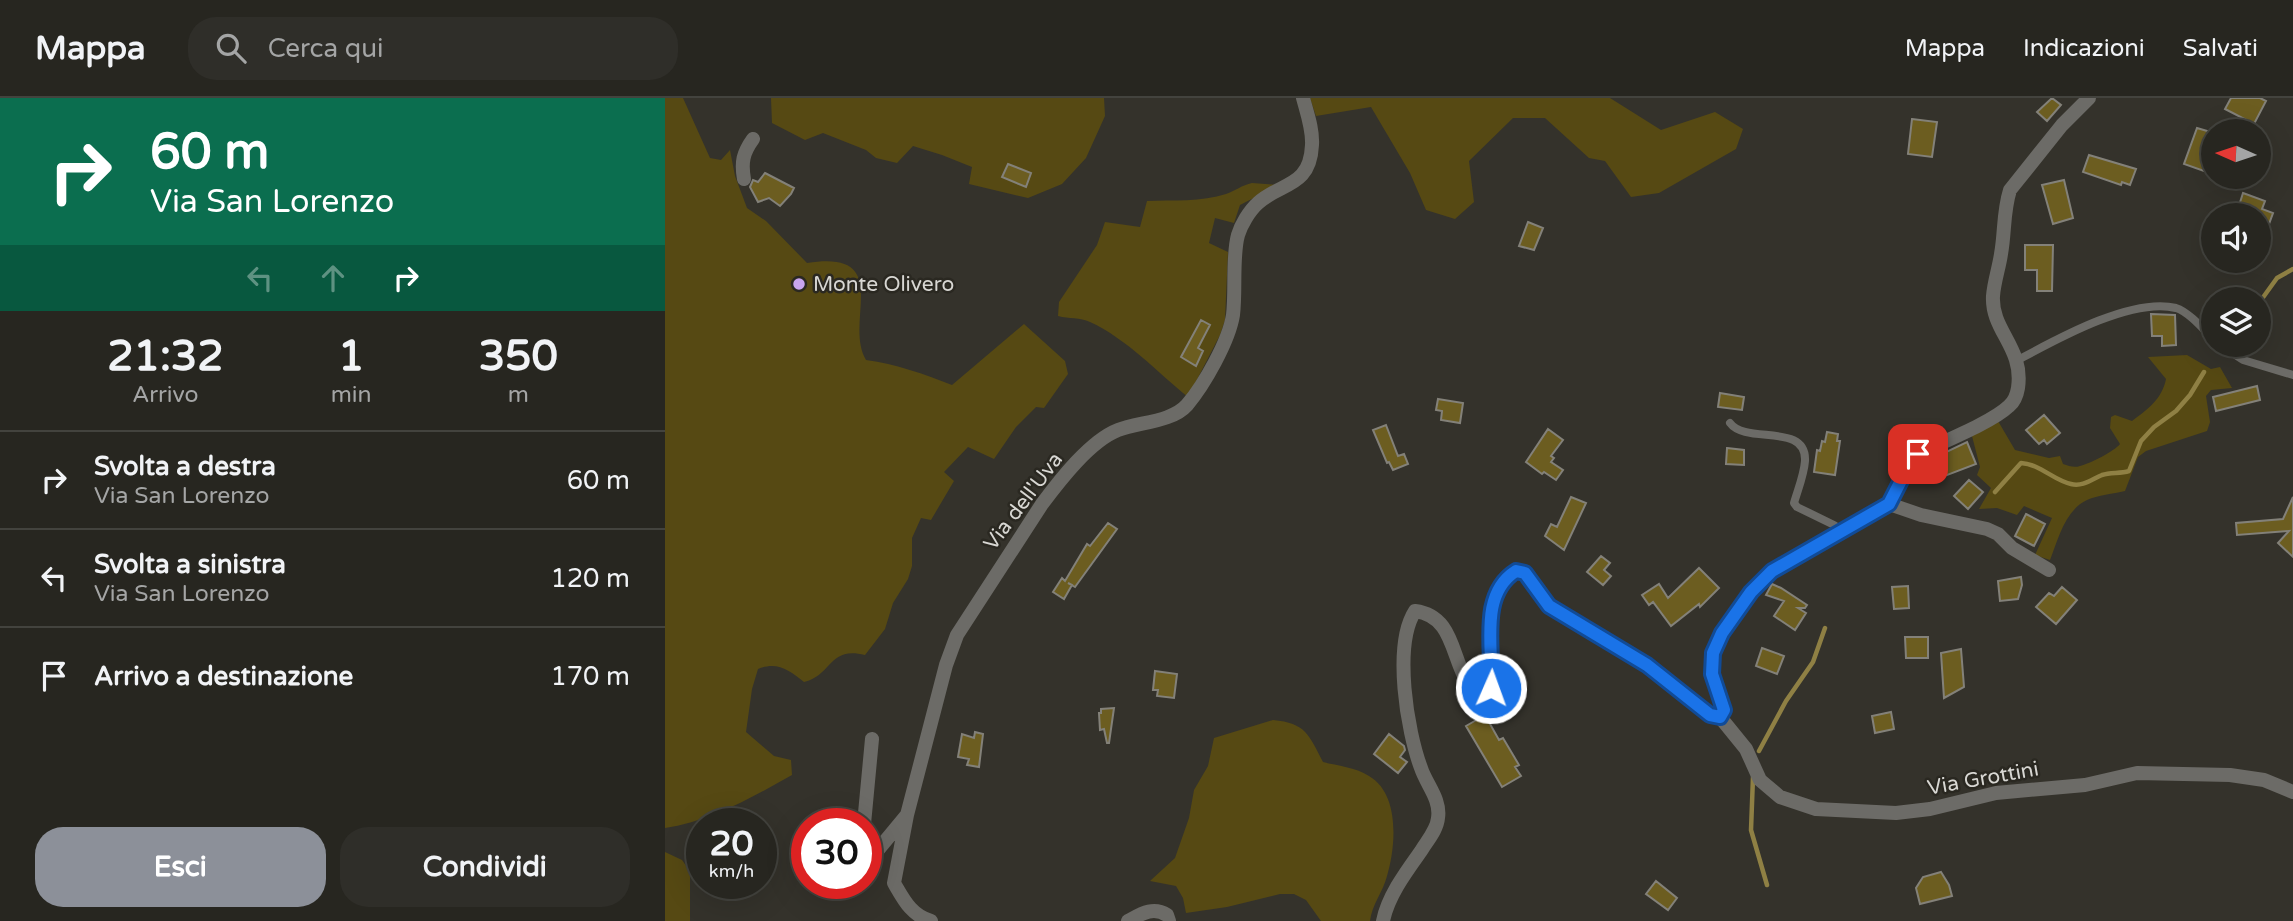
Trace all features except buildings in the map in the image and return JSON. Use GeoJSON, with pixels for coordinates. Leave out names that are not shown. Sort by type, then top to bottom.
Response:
{"type":"FeatureCollection","features":[{"type":"Feature","properties":{"kind":"street","name":"Via dell'Uva"},"geometry":{"type":"LineString","coordinates":[[931,921],[919,917],[910,908],[894,883],[907,815],[957,635],[1013,546],[1057,483],[1090,450],[1115,431],[1172,415],[1186,407],[1227,336],[1233,317],[1238,236],[1246,219],[1258,203],[1297,182],[1308,165],[1312,146],[1303,98]]}},
{"type":"Feature","properties":{"kind":"street"},"geometry":{"type":"LineString","coordinates":[[1383,921],[1385,910],[1433,833],[1438,818],[1437,803],[1420,768],[1403,687],[1408,621],[1415,611],[1426,612],[1440,625],[1458,655],[1467,682],[1479,695],[1483,695],[1491,688],[1492,614],[1495,596],[1500,583],[1508,576],[1516,571],[1525,573],[1549,606],[1647,665],[1710,715],[1720,717],[1724,710],[1712,674],[1713,653],[1722,633],[1751,592],[1772,571],[1889,504],[1911,461],[1918,454],[2010,405],[2017,394],[2020,378],[2018,360],[1996,317],[1993,297],[2002,252],[2006,203],[2010,190],[2062,125],[2089,98]]}},
{"type":"Feature","properties":{"kind":"street"},"geometry":{"type":"LineString","coordinates":[[744,179],[741,163],[745,149],[753,139]]}},
{"type":"Feature","properties":{"kind":"street"},"geometry":{"type":"LineString","coordinates":[[1889,504],[1921,515],[1987,529],[2049,570]]}},
{"type":"Feature","properties":{"kind":"street","name":"Via Grottini"},"geometry":{"type":"LineString","coordinates":[[1720,717],[1745,749],[1760,780],[1780,797],[1816,809],[1907,812],[1996,793],[2085,785],[2137,774],[2230,775],[2264,780],[2293,792]]}},
{"type":"Feature","properties":{"kind":"street"},"geometry":{"type":"LineString","coordinates":[[866,808],[872,739]]}},
{"type":"Feature","properties":{"kind":"street"},"geometry":{"type":"LineString","coordinates":[[882,845],[907,815]]}},
{"type":"Feature","properties":{"kind":"street"},"geometry":{"type":"LineString","coordinates":[[1128,921],[1154,910],[1167,915],[1169,921]]}},
{"type":"Feature","properties":{"kind":"lane"},"geometry":{"type":"LineString","coordinates":[[2018,360],[2062,337],[2130,310],[2145,307],[2179,309],[2201,328]]}},
{"type":"Feature","properties":{"kind":"lane"},"geometry":{"type":"LineString","coordinates":[[2238,357],[2293,375]]}},
{"type":"Feature","properties":{"kind":"lane"},"geometry":{"type":"LineString","coordinates":[[1730,423],[1734,429],[1745,432],[1795,440],[1802,448],[1805,458],[1794,503],[1841,530]]}},
{"type":"Feature","properties":{"kind":"shaded area"},"geometry":{"type":"Polygon","coordinates":[[[665,98],[683,98],[710,158],[721,160],[730,150],[735,176],[747,208],[766,221],[807,263],[834,262],[850,267],[858,278],[861,292],[860,344],[866,360],[910,370],[952,385],[1024,324],[1065,361],[1068,374],[1044,408],[1036,407],[1016,427],[994,459],[968,447],[944,472],[954,481],[931,520],[921,518],[912,538],[912,566],[908,579],[893,603],[885,629],[865,655],[844,654],[821,674],[804,682],[777,666],[758,669],[752,689],[746,732],[774,756],[791,760],[792,775],[728,808],[686,808],[686,824],[665,828],[665,98]]]}},
{"type":"Feature","properties":{"kind":"shaded area"},"geometry":{"type":"Polygon","coordinates":[[[771,98],[1104,98],[1105,116],[1086,158],[1062,184],[1028,198],[969,184],[972,167],[913,146],[897,163],[876,158],[866,150],[823,133],[805,140],[772,123],[771,98]]]}},
{"type":"Feature","properties":{"kind":"shaded area"},"geometry":{"type":"Polygon","coordinates":[[[1310,98],[1610,98],[1661,130],[1715,112],[1743,129],[1736,149],[1659,193],[1631,197],[1605,161],[1589,158],[1545,118],[1513,118],[1469,161],[1474,202],[1455,219],[1426,210],[1410,173],[1371,107],[1316,116],[1310,98]]]}},
{"type":"Feature","properties":{"kind":"shaded area"},"geometry":{"type":"Polygon","coordinates":[[[1252,183],[1279,185],[1240,205],[1234,223],[1215,218],[1209,243],[1228,252],[1225,320],[1188,397],[1104,329],[1086,320],[1058,316],[1059,302],[1097,245],[1105,222],[1140,227],[1147,201],[1207,198],[1226,194],[1252,183]]]}},
{"type":"Feature","properties":{"kind":"shaded area"},"geometry":{"type":"Polygon","coordinates":[[[2187,355],[2211,369],[2220,367],[2232,388],[2211,390],[2206,396],[2210,422],[2207,431],[2146,451],[2138,457],[2125,491],[2096,497],[2079,505],[2063,526],[2050,560],[2035,555],[2052,518],[2024,506],[2017,515],[1997,508],[1979,509],[1991,488],[1977,475],[1980,467],[1972,436],[1998,421],[2015,450],[2049,458],[2060,456],[2063,464],[2071,466],[2084,465],[2108,454],[2120,444],[2110,428],[2111,417],[2115,415],[2132,421],[2158,398],[2166,379],[2148,357],[2187,355]]]}},
{"type":"Feature","properties":{"kind":"shaded area"},"geometry":{"type":"Polygon","coordinates":[[[1273,720],[1300,727],[1310,738],[1323,762],[1364,773],[1379,784],[1386,795],[1393,821],[1392,850],[1385,882],[1370,921],[1321,921],[1306,900],[1294,894],[1280,894],[1227,907],[1186,913],[1183,898],[1176,886],[1150,881],[1175,858],[1189,818],[1194,790],[1208,766],[1214,738],[1273,720]]]}},
{"type":"Feature","properties":{"kind":"shaded area"},"geometry":{"type":"Polygon","coordinates":[[[665,852],[682,860],[686,866],[686,899],[690,899],[690,921],[665,921],[665,852]]]}},
{"type":"Feature","properties":{"kind":"waterway"},"geometry":{"type":"LineString","coordinates":[[2271,287],[2277,278],[2293,269]]}},
{"type":"Feature","properties":{"kind":"waterway"},"geometry":{"type":"LineString","coordinates":[[1995,492],[2021,463],[2034,466],[2075,485],[2105,474],[2129,471],[2141,441],[2154,427],[2176,411],[2204,372]]}},
{"type":"Feature","properties":{"kind":"waterway"},"geometry":{"type":"LineString","coordinates":[[1759,751],[1786,701],[1813,662],[1825,628]]}},
{"type":"Feature","properties":{"kind":"waterway"},"geometry":{"type":"LineString","coordinates":[[1753,777],[1751,830],[1767,885]]}},
{"type":"Feature","properties":{"kind":"place","name":"Monte Olivero"},"geometry":{"type":"Point","coordinates":[799,284]}},
{"type":"Feature","properties":{"kind":"route"},"geometry":{"type":"LineString","coordinates":[[1491,688],[1492,614],[1495,596],[1500,583],[1516,571],[1525,573],[1534,589],[1549,606],[1647,665],[1710,715],[1720,717],[1724,710],[1712,674],[1713,653],[1722,633],[1751,592],[1772,571],[1889,504],[1911,461],[1918,454]]}}]}
